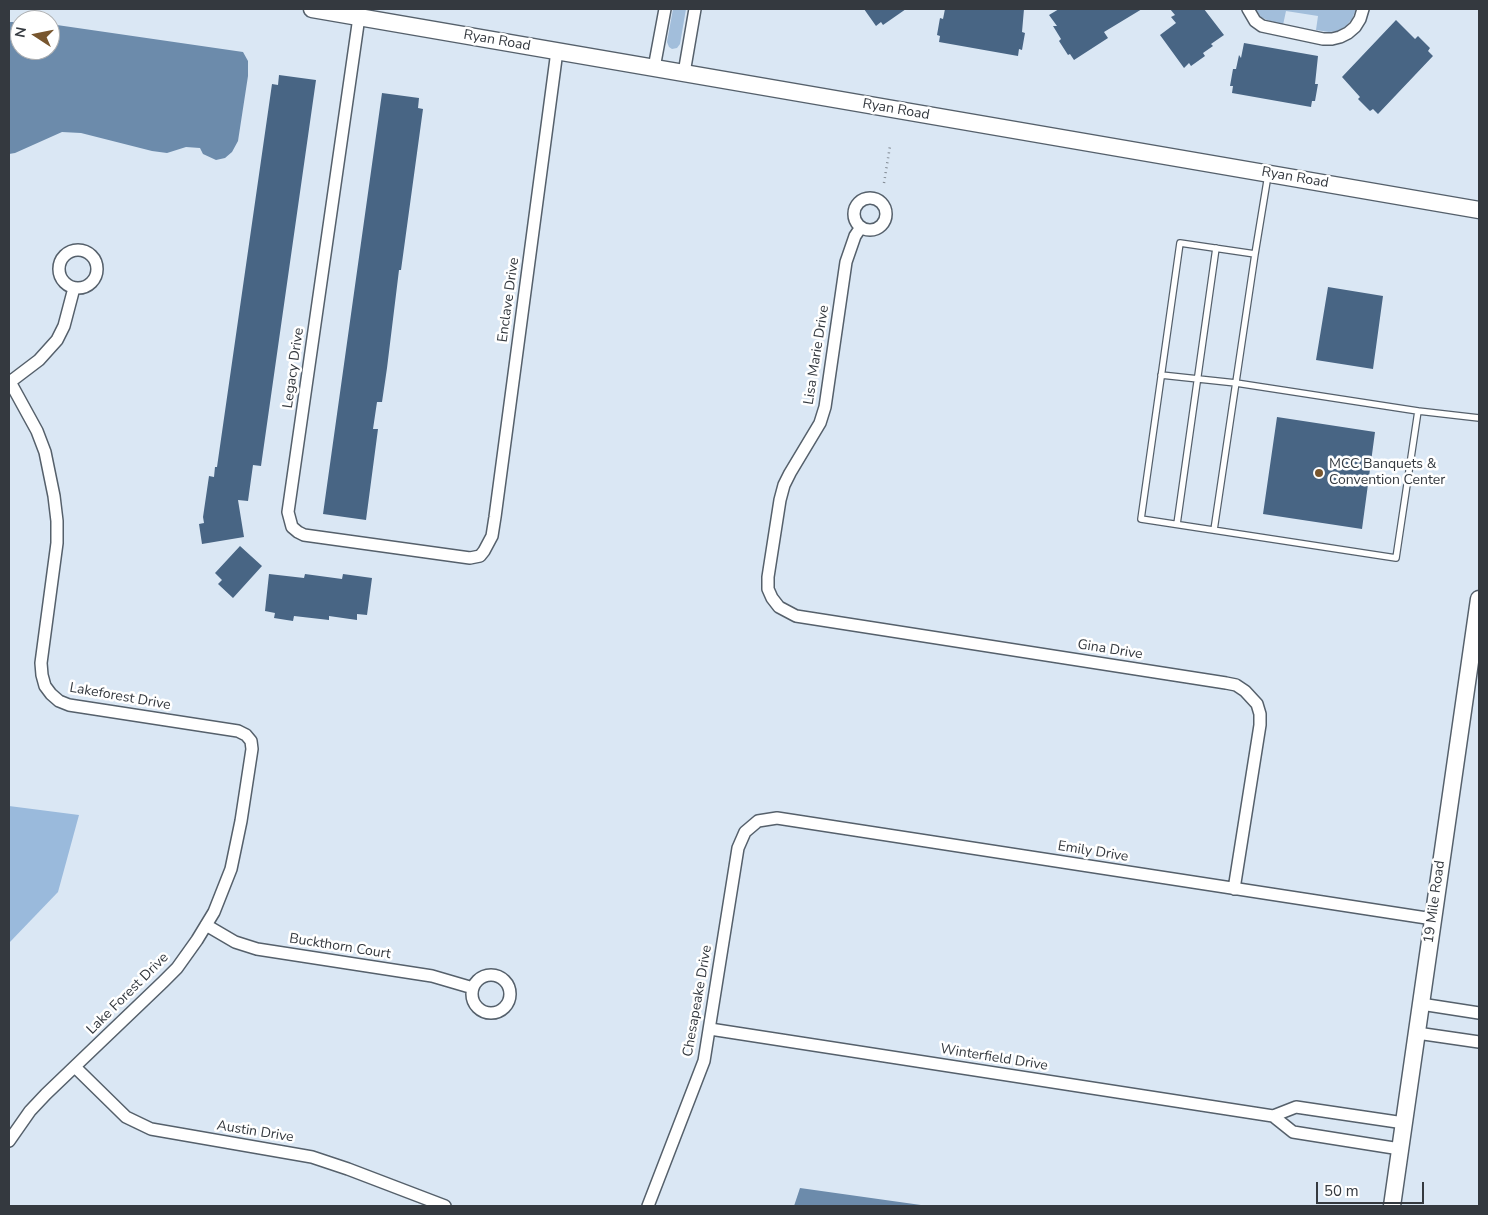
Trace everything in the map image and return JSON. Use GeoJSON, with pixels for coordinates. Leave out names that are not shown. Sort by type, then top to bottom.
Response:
{"type":"FeatureCollection","features":[{"type":"Feature","properties":{"kind":"main road","name":"Ryan Road"},"geometry":{"type":"LineString","coordinates":[[312,9],[1479,210]]}},
{"type":"Feature","properties":{"kind":"main road","name":"19 Mile Road"},"geometry":{"type":"LineString","coordinates":[[1392,1206],[1479,598]]}},
{"type":"Feature","properties":{"kind":"street"},"geometry":{"type":"LineString","coordinates":[[654,68],[665,9]]}},
{"type":"Feature","properties":{"kind":"street"},"geometry":{"type":"LineString","coordinates":[[684,74],[695,9]]}},
{"type":"Feature","properties":{"kind":"street"},"geometry":{"type":"LineString","coordinates":[[1248,9],[1255,21],[1262,26],[1323,39],[1340,38],[1348,33],[1360,20],[1362,9]]}},
{"type":"Feature","properties":{"kind":"street","name":"Legacy Drive"},"geometry":{"type":"LineString","coordinates":[[359,17],[288,512],[289,520],[292,527],[304,535],[470,558],[480,556],[484,551]]}},
{"type":"Feature","properties":{"kind":"street","name":"Enclave Drive"},"geometry":{"type":"LineString","coordinates":[[484,551],[492,536],[495,517],[557,51]]}},
{"type":"Feature","properties":{"kind":"street","name":"Lisa Marie Drive"},"geometry":{"type":"LineString","coordinates":[[772,598],[768,589],[768,577],[780,500],[790,473],[820,423],[825,407],[846,262],[855,236],[861,227]]}},
{"type":"Feature","properties":{"kind":"street"},"geometry":{"type":"LineString","coordinates":[[9,381],[39,360],[57,340],[64,326],[74,288]]}},
{"type":"Feature","properties":{"kind":"street","name":"Lakeforest Drive"},"geometry":{"type":"LineString","coordinates":[[9,381],[37,431],[45,452],[57,521],[57,543],[41,663],[45,686],[59,701],[69,705],[238,731],[246,735],[251,741],[252,749],[236,848]]}},
{"type":"Feature","properties":{"kind":"street","name":"Gina Drive"},"geometry":{"type":"LineString","coordinates":[[772,598],[779,607],[796,616],[1226,683],[1245,691],[1257,704],[1260,714],[1260,725],[1234,889]]}},
{"type":"Feature","properties":{"kind":"street","name":"Emily Drive"},"geometry":{"type":"LineString","coordinates":[[751,826],[758,821],[777,818],[1433,919]]}},
{"type":"Feature","properties":{"kind":"street","name":"Chesapeake Drive"},"geometry":{"type":"LineString","coordinates":[[648,1206],[704,1061],[738,848],[745,832],[751,826]]}},
{"type":"Feature","properties":{"kind":"street","name":"Lake Forest Drive"},"geometry":{"type":"LineString","coordinates":[[9,1141],[30,1111],[170,975],[188,953],[214,912],[223,891],[236,848]]}},
{"type":"Feature","properties":{"kind":"street","name":"Buckthorn Court"},"geometry":{"type":"LineString","coordinates":[[206,926],[236,942],[251,947],[432,976],[473,988]]}},
{"type":"Feature","properties":{"kind":"street"},"geometry":{"type":"LineString","coordinates":[[1421,1004],[1479,1013]]}},
{"type":"Feature","properties":{"kind":"street","name":"Winterfield Drive"},"geometry":{"type":"LineString","coordinates":[[710,1029],[1273,1116],[1293,1132],[1400,1149]]}},
{"type":"Feature","properties":{"kind":"street"},"geometry":{"type":"LineString","coordinates":[[1417,1033],[1479,1042]]}},
{"type":"Feature","properties":{"kind":"street","name":"Austin Drive"},"geometry":{"type":"LineString","coordinates":[[75,1067],[126,1117],[151,1129],[312,1157],[348,1168],[445,1206]]}},
{"type":"Feature","properties":{"kind":"street","name":"Winterfield Drive"},"geometry":{"type":"LineString","coordinates":[[1273,1116],[1296,1107],[1404,1124]]}},
{"type":"Feature","properties":{"kind":"lane"},"geometry":{"type":"LineString","coordinates":[[1214,530],[1268,173]]}},
{"type":"Feature","properties":{"kind":"lane"},"geometry":{"type":"LineString","coordinates":[[1255,254],[1180,243],[1141,519],[1396,558],[1418,411]]}},
{"type":"Feature","properties":{"kind":"lane"},"geometry":{"type":"LineString","coordinates":[[1177,524],[1216,248]]}},
{"type":"Feature","properties":{"kind":"lane"},"geometry":{"type":"LineString","coordinates":[[1161,375],[1236,383],[1418,411],[1479,418]]}},
{"type":"Feature","properties":{"kind":"path"},"geometry":{"type":"LineString","coordinates":[[884,184],[890,146]]}},
{"type":"Feature","properties":{"kind":"shaded area"},"geometry":{"type":"Polygon","coordinates":[[[673,9],[686,9],[680,44],[677,48],[672,49],[667,42],[673,9]]]}},
{"type":"Feature","properties":{"kind":"shaded area"},"geometry":{"type":"Polygon","coordinates":[[[1255,9],[1356,9],[1352,19],[1346,26],[1338,31],[1329,32],[1316,30],[1318,16],[1286,11],[1283,25],[1261,17],[1255,9]]]}},
{"type":"Feature","properties":{"kind":"shaded area"},"geometry":{"type":"Polygon","coordinates":[[[9,22],[10,60],[60,60],[60,25],[243,52],[248,61],[248,76],[238,141],[232,152],[225,158],[216,160],[203,154],[200,148],[186,147],[167,153],[81,133],[62,132],[9,154],[9,22]]]}},
{"type":"Feature","properties":{"kind":"shaded area"},"geometry":{"type":"Polygon","coordinates":[[[9,806],[79,815],[58,892],[9,943],[9,806]]]}},
{"type":"Feature","properties":{"kind":"shaded area"},"geometry":{"type":"Polygon","coordinates":[[[800,1188],[928,1206],[794,1206],[800,1188]]]}},
{"type":"Feature","properties":{"kind":"building"},"geometry":{"type":"Polygon","coordinates":[[[864,9],[906,9],[883,25],[881,22],[876,26],[864,9]]]}},
{"type":"Feature","properties":{"kind":"building"},"geometry":{"type":"Polygon","coordinates":[[[945,9],[1024,9],[1022,32],[1025,33],[1022,50],[1019,49],[1018,56],[939,42],[940,36],[937,35],[940,18],[943,19],[945,9]]]}},
{"type":"Feature","properties":{"kind":"building"},"geometry":{"type":"Polygon","coordinates":[[[1059,9],[1142,9],[1104,32],[1108,38],[1074,60],[1070,54],[1068,55],[1059,41],[1061,39],[1053,26],[1057,26],[1049,15],[1059,9]]]}},
{"type":"Feature","properties":{"kind":"building"},"geometry":{"type":"Polygon","coordinates":[[[1170,9],[1204,9],[1224,35],[1211,44],[1213,46],[1203,53],[1205,56],[1191,66],[1189,63],[1184,68],[1160,35],[1176,23],[1171,17],[1175,15],[1170,9]]]}},
{"type":"Feature","properties":{"kind":"building"},"geometry":{"type":"Polygon","coordinates":[[[1396,20],[1415,39],[1418,36],[1430,48],[1428,51],[1433,56],[1378,114],[1373,109],[1370,111],[1358,99],[1360,97],[1342,77],[1396,20]]]}},
{"type":"Feature","properties":{"kind":"building"},"geometry":{"type":"Polygon","coordinates":[[[1244,43],[1318,56],[1315,84],[1318,84],[1315,101],[1312,101],[1311,107],[1232,93],[1233,86],[1230,86],[1233,69],[1236,69],[1239,55],[1241,58],[1244,43]]]}},
{"type":"Feature","properties":{"kind":"building"},"geometry":{"type":"Polygon","coordinates":[[[279,75],[316,80],[261,466],[253,465],[248,501],[238,500],[244,537],[202,544],[199,524],[204,523],[203,517],[209,476],[214,477],[215,467],[217,467],[272,84],[278,85],[279,75]]]}},
{"type":"Feature","properties":{"kind":"building"},"geometry":{"type":"Polygon","coordinates":[[[382,93],[419,98],[418,108],[423,109],[382,402],[377,402],[373,429],[378,429],[366,520],[323,514],[382,93]]]}},
{"type":"Feature","properties":{"kind":"building"},"geometry":{"type":"Polygon","coordinates":[[[1328,287],[1383,296],[1373,369],[1316,360],[1328,287]]]}},
{"type":"Feature","properties":{"kind":"building","name":"MCC Banquets & Convention Center"},"geometry":{"type":"Polygon","coordinates":[[[1277,417],[1375,432],[1362,529],[1263,514],[1277,417]]]}},
{"type":"Feature","properties":{"kind":"building"},"geometry":{"type":"Polygon","coordinates":[[[240,546],[262,566],[233,598],[218,584],[222,580],[215,573],[240,546]]]}},
{"type":"Feature","properties":{"kind":"building"},"geometry":{"type":"Polygon","coordinates":[[[269,574],[304,578],[305,574],[342,579],[343,574],[372,578],[367,615],[357,614],[357,620],[329,616],[329,620],[294,616],[293,621],[274,618],[275,613],[265,611],[269,574]]]}},
{"type":"Feature","properties":{"kind":"place","name":"MCC Banquets & Convention Center"},"geometry":{"type":"Point","coordinates":[1319,473]}}]}
